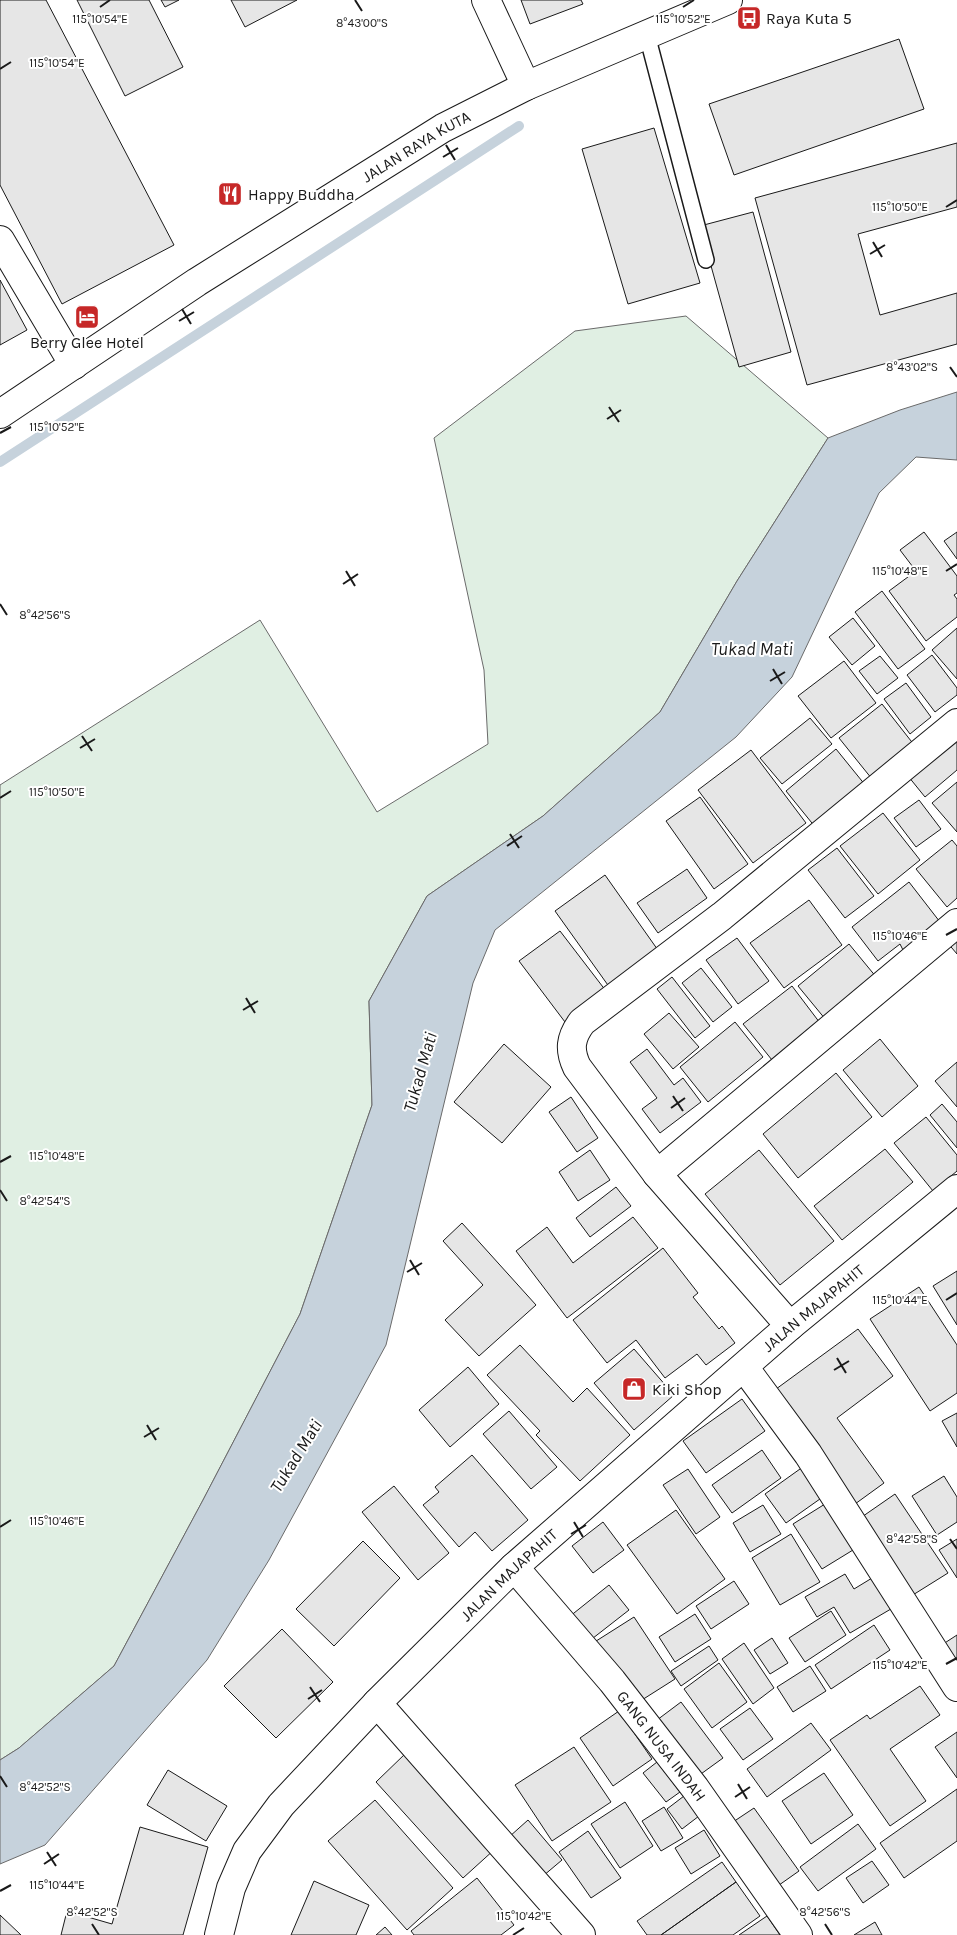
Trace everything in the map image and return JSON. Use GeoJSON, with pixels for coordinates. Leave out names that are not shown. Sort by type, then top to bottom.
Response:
{"type":"FeatureCollection","features":[{"type":"Feature","properties":{"kind":"street"},"geometry":{"type":"LineString","coordinates":[[486,0],[526,86]]}},
{"type":"Feature","properties":{"kind":"street","name":"JALAN RAYA KUTA"},"geometry":{"type":"LineString","coordinates":[[0,414],[197,282],[443,128],[526,86],[728,0]]}},
{"type":"Feature","properties":{"kind":"street"},"geometry":{"type":"LineString","coordinates":[[0,240],[74,365]]}},
{"type":"Feature","properties":{"kind":"street"},"geometry":{"type":"LineString","coordinates":[[790,1326],[657,1174],[577,1067],[572,1058],[570,1045],[575,1032],[582,1022],[722,916],[957,723]]}},
{"type":"Feature","properties":{"kind":"street"},"geometry":{"type":"LineString","coordinates":[[657,1174],[957,923]]}},
{"type":"Feature","properties":{"kind":"street","name":"JALAN MAJAPAHIT"},"geometry":{"type":"LineString","coordinates":[[219,1935],[231,1888],[247,1851],[281,1805],[378,1702],[514,1567],[790,1326],[957,1189]]}},
{"type":"Feature","properties":{"kind":"street"},"geometry":{"type":"LineString","coordinates":[[744,1367],[808,1454],[957,1687]]}},
{"type":"Feature","properties":{"kind":"street","name":"GANG NUSA INDAH"},"geometry":{"type":"LineString","coordinates":[[514,1567],[612,1681],[695,1788],[798,1935]]}},
{"type":"Feature","properties":{"kind":"street"},"geometry":{"type":"LineString","coordinates":[[378,1702],[581,1935]]}},
{"type":"Feature","properties":{"kind":"lane"},"geometry":{"type":"LineString","coordinates":[[647,35],[706,260]]}},
{"type":"Feature","properties":{"kind":"green space"},"geometry":{"type":"Polygon","coordinates":[[[686,316],[828,438],[737,581],[660,712],[543,816],[427,896],[369,1001],[372,1105],[300,1314],[114,1666],[19,1748],[0,1760],[0,785],[260,620],[377,812],[488,744],[484,670],[434,438],[575,331],[686,316]]]}},
{"type":"Feature","properties":{"kind":"water","name":"Tukad Mati"},"geometry":{"type":"Polygon","coordinates":[[[957,392],[957,460],[916,457],[879,493],[792,677],[736,737],[495,930],[473,983],[386,1345],[269,1560],[207,1660],[45,1845],[0,1864],[0,1760],[19,1748],[114,1666],[300,1314],[372,1105],[369,1001],[427,896],[543,816],[660,712],[737,581],[828,438],[900,410],[957,392]]]}},
{"type":"Feature","properties":{"kind":"building"},"geometry":{"type":"Polygon","coordinates":[[[0,0],[46,0],[174,245],[62,304],[0,185],[0,0]]]}},
{"type":"Feature","properties":{"kind":"building"},"geometry":{"type":"Polygon","coordinates":[[[77,0],[149,0],[183,67],[125,96],[77,0]]]}},
{"type":"Feature","properties":{"kind":"building"},"geometry":{"type":"Polygon","coordinates":[[[161,0],[179,0],[165,7],[161,0]]]}},
{"type":"Feature","properties":{"kind":"building"},"geometry":{"type":"Polygon","coordinates":[[[231,0],[297,0],[245,27],[231,0]]]}},
{"type":"Feature","properties":{"kind":"building"},"geometry":{"type":"Polygon","coordinates":[[[521,0],[581,0],[583,4],[530,24],[521,0]]]}},
{"type":"Feature","properties":{"kind":"building"},"geometry":{"type":"Polygon","coordinates":[[[899,39],[924,109],[734,175],[709,104],[899,39]]]}},
{"type":"Feature","properties":{"kind":"building"},"geometry":{"type":"Polygon","coordinates":[[[654,128],[700,283],[628,304],[582,149],[654,128]]]}},
{"type":"Feature","properties":{"kind":"building"},"geometry":{"type":"Polygon","coordinates":[[[957,143],[957,207],[858,234],[880,315],[957,293],[957,344],[807,385],[755,198],[957,143]]]}},
{"type":"Feature","properties":{"kind":"building"},"geometry":{"type":"Polygon","coordinates":[[[753,212],[791,352],[739,367],[700,226],[753,212]]]}},
{"type":"Feature","properties":{"kind":"building"},"geometry":{"type":"Polygon","coordinates":[[[0,280],[27,330],[0,345],[0,280]]]}},
{"type":"Feature","properties":{"kind":"building"},"geometry":{"type":"Polygon","coordinates":[[[924,532],[957,576],[957,593],[954,595],[957,599],[957,617],[926,641],[889,591],[916,571],[900,550],[924,532]]]}},
{"type":"Feature","properties":{"kind":"building"},"geometry":{"type":"Polygon","coordinates":[[[957,532],[957,559],[944,541],[957,532]]]}},
{"type":"Feature","properties":{"kind":"building"},"geometry":{"type":"Polygon","coordinates":[[[882,591],[925,649],[898,669],[855,612],[882,591]]]}},
{"type":"Feature","properties":{"kind":"building"},"geometry":{"type":"Polygon","coordinates":[[[853,618],[875,646],[852,665],[829,637],[853,618]]]}},
{"type":"Feature","properties":{"kind":"building"},"geometry":{"type":"Polygon","coordinates":[[[957,628],[957,679],[932,650],[957,628]]]}},
{"type":"Feature","properties":{"kind":"building"},"geometry":{"type":"Polygon","coordinates":[[[932,655],[957,688],[957,695],[935,712],[907,675],[932,655]]]}},
{"type":"Feature","properties":{"kind":"building"},"geometry":{"type":"Polygon","coordinates":[[[880,656],[898,678],[877,694],[859,671],[880,656]]]}},
{"type":"Feature","properties":{"kind":"building"},"geometry":{"type":"Polygon","coordinates":[[[844,661],[876,703],[831,738],[798,696],[844,661]]]}},
{"type":"Feature","properties":{"kind":"building"},"geometry":{"type":"Polygon","coordinates":[[[906,683],[931,717],[910,734],[884,699],[906,683]]]}},
{"type":"Feature","properties":{"kind":"building"},"geometry":{"type":"Polygon","coordinates":[[[882,704],[915,746],[872,779],[839,738],[882,704]]]}},
{"type":"Feature","properties":{"kind":"building"},"geometry":{"type":"Polygon","coordinates":[[[810,718],[832,744],[782,784],[760,758],[810,718]]]}},
{"type":"Feature","properties":{"kind":"building"},"geometry":{"type":"Polygon","coordinates":[[[957,735],[957,770],[925,797],[908,776],[957,735]]]}},
{"type":"Feature","properties":{"kind":"building"},"geometry":{"type":"Polygon","coordinates":[[[836,749],[866,786],[816,828],[786,791],[836,749]]]}},
{"type":"Feature","properties":{"kind":"building"},"geometry":{"type":"Polygon","coordinates":[[[751,750],[806,823],[753,863],[698,790],[751,750]]]}},
{"type":"Feature","properties":{"kind":"building"},"geometry":{"type":"Polygon","coordinates":[[[957,782],[957,832],[932,803],[957,782]]]}},
{"type":"Feature","properties":{"kind":"building"},"geometry":{"type":"Polygon","coordinates":[[[700,797],[748,864],[714,889],[666,821],[700,797]]]}},
{"type":"Feature","properties":{"kind":"building"},"geometry":{"type":"Polygon","coordinates":[[[919,800],[941,829],[916,847],[894,818],[919,800]]]}},
{"type":"Feature","properties":{"kind":"building"},"geometry":{"type":"Polygon","coordinates":[[[883,813],[920,860],[878,894],[840,846],[883,813]]]}},
{"type":"Feature","properties":{"kind":"building"},"geometry":{"type":"Polygon","coordinates":[[[952,840],[957,846],[957,898],[947,907],[916,869],[952,840]]]}},
{"type":"Feature","properties":{"kind":"building"},"geometry":{"type":"Polygon","coordinates":[[[837,848],[874,896],[845,918],[808,870],[837,848]]]}},
{"type":"Feature","properties":{"kind":"building"},"geometry":{"type":"Polygon","coordinates":[[[687,869],[707,898],[658,933],[637,903],[687,869]]]}},
{"type":"Feature","properties":{"kind":"building"},"geometry":{"type":"Polygon","coordinates":[[[605,875],[660,953],[610,988],[555,911],[605,875]]]}},
{"type":"Feature","properties":{"kind":"building"},"geometry":{"type":"Polygon","coordinates":[[[909,882],[940,922],[903,950],[900,944],[878,961],[852,927],[909,882]]]}},
{"type":"Feature","properties":{"kind":"building"},"geometry":{"type":"Polygon","coordinates":[[[809,900],[842,945],[784,988],[750,943],[809,900]]]}},
{"type":"Feature","properties":{"kind":"building"},"geometry":{"type":"Polygon","coordinates":[[[560,931],[606,991],[565,1022],[519,961],[560,931]]]}},
{"type":"Feature","properties":{"kind":"building"},"geometry":{"type":"Polygon","coordinates":[[[957,931],[957,954],[946,941],[957,931]]]}},
{"type":"Feature","properties":{"kind":"building"},"geometry":{"type":"Polygon","coordinates":[[[737,938],[769,981],[738,1004],[706,960],[737,938]]]}},
{"type":"Feature","properties":{"kind":"building"},"geometry":{"type":"Polygon","coordinates":[[[849,944],[877,978],[826,1020],[798,986],[849,944]]]}},
{"type":"Feature","properties":{"kind":"building"},"geometry":{"type":"Polygon","coordinates":[[[701,968],[732,1007],[713,1022],[682,983],[701,968]]]}},
{"type":"Feature","properties":{"kind":"building"},"geometry":{"type":"Polygon","coordinates":[[[672,977],[710,1026],[695,1038],[657,989],[672,977]]]}},
{"type":"Feature","properties":{"kind":"building"},"geometry":{"type":"Polygon","coordinates":[[[792,986],[820,1023],[772,1060],[743,1024],[792,986]]]}},
{"type":"Feature","properties":{"kind":"building"},"geometry":{"type":"Polygon","coordinates":[[[669,1013],[699,1047],[673,1069],[644,1034],[669,1013]]]}},
{"type":"Feature","properties":{"kind":"building"},"geometry":{"type":"Polygon","coordinates":[[[735,1022],[763,1057],[708,1102],[680,1067],[735,1022]]]}},
{"type":"Feature","properties":{"kind":"building"},"geometry":{"type":"Polygon","coordinates":[[[880,1039],[918,1086],[882,1117],[843,1070],[880,1039]]]}},
{"type":"Feature","properties":{"kind":"building"},"geometry":{"type":"Polygon","coordinates":[[[504,1044],[551,1087],[502,1143],[454,1102],[504,1044]]]}},
{"type":"Feature","properties":{"kind":"building"},"geometry":{"type":"Polygon","coordinates":[[[647,1049],[674,1085],[683,1078],[701,1102],[660,1133],[642,1109],[657,1098],[630,1062],[647,1049]]]}},
{"type":"Feature","properties":{"kind":"building"},"geometry":{"type":"Polygon","coordinates":[[[957,1062],[957,1107],[935,1081],[957,1062]]]}},
{"type":"Feature","properties":{"kind":"building"},"geometry":{"type":"Polygon","coordinates":[[[836,1073],[872,1117],[798,1178],[763,1134],[836,1073]]]}},
{"type":"Feature","properties":{"kind":"building"},"geometry":{"type":"Polygon","coordinates":[[[571,1097],[598,1138],[577,1152],[549,1112],[571,1097]]]}},
{"type":"Feature","properties":{"kind":"building"},"geometry":{"type":"Polygon","coordinates":[[[942,1104],[957,1122],[957,1148],[930,1115],[942,1104]]]}},
{"type":"Feature","properties":{"kind":"building"},"geometry":{"type":"Polygon","coordinates":[[[926,1117],[957,1155],[957,1171],[933,1191],[894,1143],[926,1117]]]}},
{"type":"Feature","properties":{"kind":"building"},"geometry":{"type":"Polygon","coordinates":[[[885,1149],[913,1182],[842,1240],[814,1206],[885,1149]]]}},
{"type":"Feature","properties":{"kind":"building"},"geometry":{"type":"Polygon","coordinates":[[[590,1150],[610,1180],[578,1201],[559,1172],[590,1150]]]}},
{"type":"Feature","properties":{"kind":"building"},"geometry":{"type":"Polygon","coordinates":[[[759,1150],[834,1241],[780,1285],[705,1194],[759,1150]]]}},
{"type":"Feature","properties":{"kind":"building"},"geometry":{"type":"Polygon","coordinates":[[[616,1187],[631,1206],[590,1237],[576,1218],[616,1187]]]}},
{"type":"Feature","properties":{"kind":"building"},"geometry":{"type":"Polygon","coordinates":[[[633,1217],[658,1248],[567,1318],[516,1251],[547,1227],[573,1263],[633,1217]]]}},
{"type":"Feature","properties":{"kind":"building"},"geometry":{"type":"Polygon","coordinates":[[[462,1223],[536,1305],[479,1356],[445,1320],[483,1285],[443,1241],[462,1223]]]}},
{"type":"Feature","properties":{"kind":"building"},"geometry":{"type":"Polygon","coordinates":[[[663,1248],[698,1293],[693,1297],[719,1329],[722,1326],[735,1343],[706,1365],[697,1354],[665,1378],[636,1340],[607,1363],[573,1320],[663,1248]]]}},
{"type":"Feature","properties":{"kind":"building"},"geometry":{"type":"Polygon","coordinates":[[[957,1271],[957,1325],[933,1286],[957,1271]]]}},
{"type":"Feature","properties":{"kind":"building"},"geometry":{"type":"Polygon","coordinates":[[[919,1287],[957,1345],[957,1393],[930,1411],[870,1319],[919,1287]]]}},
{"type":"Feature","properties":{"kind":"building"},"geometry":{"type":"Polygon","coordinates":[[[858,1329],[893,1376],[837,1418],[884,1483],[855,1504],[772,1392],[858,1329]]]}},
{"type":"Feature","properties":{"kind":"building"},"geometry":{"type":"Polygon","coordinates":[[[520,1345],[573,1402],[587,1388],[630,1435],[580,1481],[536,1435],[540,1431],[487,1375],[520,1345]]]}},
{"type":"Feature","properties":{"kind":"building","name":"Kiki Shop"},"geometry":{"type":"Polygon","coordinates":[[[634,1349],[674,1395],[634,1430],[594,1383],[634,1349]]]}},
{"type":"Feature","properties":{"kind":"building"},"geometry":{"type":"Polygon","coordinates":[[[468,1367],[499,1404],[450,1447],[419,1410],[468,1367]]]}},
{"type":"Feature","properties":{"kind":"building"},"geometry":{"type":"Polygon","coordinates":[[[742,1399],[765,1431],[706,1473],[683,1441],[742,1399]]]}},
{"type":"Feature","properties":{"kind":"building"},"geometry":{"type":"Polygon","coordinates":[[[509,1411],[557,1467],[531,1489],[483,1434],[509,1411]]]}},
{"type":"Feature","properties":{"kind":"building"},"geometry":{"type":"Polygon","coordinates":[[[957,1413],[957,1447],[942,1421],[957,1413]]]}},
{"type":"Feature","properties":{"kind":"building"},"geometry":{"type":"Polygon","coordinates":[[[762,1450],[781,1478],[732,1513],[712,1485],[762,1450]]]}},
{"type":"Feature","properties":{"kind":"building"},"geometry":{"type":"Polygon","coordinates":[[[472,1455],[528,1520],[492,1551],[475,1532],[459,1547],[423,1505],[439,1492],[435,1487],[472,1455]]]}},
{"type":"Feature","properties":{"kind":"building"},"geometry":{"type":"Polygon","coordinates":[[[807,1464],[827,1494],[786,1523],[765,1494],[807,1464]]]}},
{"type":"Feature","properties":{"kind":"building"},"geometry":{"type":"Polygon","coordinates":[[[688,1469],[720,1517],[696,1534],[663,1485],[688,1469]]]}},
{"type":"Feature","properties":{"kind":"building"},"geometry":{"type":"Polygon","coordinates":[[[944,1476],[957,1497],[957,1522],[937,1535],[912,1496],[944,1476]]]}},
{"type":"Feature","properties":{"kind":"building"},"geometry":{"type":"Polygon","coordinates":[[[394,1486],[449,1553],[418,1580],[362,1512],[394,1486]]]}},
{"type":"Feature","properties":{"kind":"building"},"geometry":{"type":"Polygon","coordinates":[[[895,1494],[948,1573],[908,1598],[856,1521],[895,1494]]]}},
{"type":"Feature","properties":{"kind":"building"},"geometry":{"type":"Polygon","coordinates":[[[825,1504],[853,1550],[822,1569],[793,1524],[825,1504]]]}},
{"type":"Feature","properties":{"kind":"building"},"geometry":{"type":"Polygon","coordinates":[[[763,1505],[781,1534],[750,1552],[733,1523],[763,1505]]]}},
{"type":"Feature","properties":{"kind":"building"},"geometry":{"type":"Polygon","coordinates":[[[676,1510],[725,1579],[677,1614],[627,1545],[676,1510]]]}},
{"type":"Feature","properties":{"kind":"building"},"geometry":{"type":"Polygon","coordinates":[[[603,1522],[624,1550],[593,1573],[572,1546],[603,1522]]]}},
{"type":"Feature","properties":{"kind":"building"},"geometry":{"type":"Polygon","coordinates":[[[791,1534],[820,1582],[780,1605],[752,1558],[791,1534]]]}},
{"type":"Feature","properties":{"kind":"building"},"geometry":{"type":"Polygon","coordinates":[[[957,1539],[957,1578],[939,1550],[957,1539]]]}},
{"type":"Feature","properties":{"kind":"building"},"geometry":{"type":"Polygon","coordinates":[[[363,1541],[400,1578],[334,1646],[296,1609],[363,1541]]]}},
{"type":"Feature","properties":{"kind":"building"},"geometry":{"type":"Polygon","coordinates":[[[845,1574],[854,1589],[877,1575],[896,1606],[850,1633],[834,1607],[817,1617],[805,1597],[845,1574]]]}},
{"type":"Feature","properties":{"kind":"building"},"geometry":{"type":"Polygon","coordinates":[[[734,1581],[749,1604],[711,1629],[696,1606],[734,1581]]]}},
{"type":"Feature","properties":{"kind":"building"},"geometry":{"type":"Polygon","coordinates":[[[609,1585],[629,1610],[588,1642],[569,1617],[609,1585]]]}},
{"type":"Feature","properties":{"kind":"building"},"geometry":{"type":"Polygon","coordinates":[[[831,1611],[846,1635],[805,1662],[789,1638],[831,1611]]]}},
{"type":"Feature","properties":{"kind":"building"},"geometry":{"type":"Polygon","coordinates":[[[695,1614],[711,1639],[675,1662],[659,1637],[695,1614]]]}},
{"type":"Feature","properties":{"kind":"building"},"geometry":{"type":"Polygon","coordinates":[[[634,1617],[675,1679],[634,1705],[593,1643],[634,1617]]]}},
{"type":"Feature","properties":{"kind":"building"},"geometry":{"type":"Polygon","coordinates":[[[874,1625],[890,1650],[831,1689],[815,1665],[874,1625]]]}},
{"type":"Feature","properties":{"kind":"building"},"geometry":{"type":"Polygon","coordinates":[[[282,1629],[333,1682],[276,1738],[224,1686],[282,1629]]]}},
{"type":"Feature","properties":{"kind":"building"},"geometry":{"type":"Polygon","coordinates":[[[957,1635],[957,1680],[937,1648],[957,1635]]]}},
{"type":"Feature","properties":{"kind":"building"},"geometry":{"type":"Polygon","coordinates":[[[772,1638],[788,1663],[770,1674],[754,1650],[772,1638]]]}},
{"type":"Feature","properties":{"kind":"building"},"geometry":{"type":"Polygon","coordinates":[[[744,1643],[774,1688],[753,1704],[722,1659],[744,1643]]]}},
{"type":"Feature","properties":{"kind":"building"},"geometry":{"type":"Polygon","coordinates":[[[709,1646],[718,1660],[681,1686],[671,1671],[709,1646]]]}},
{"type":"Feature","properties":{"kind":"building"},"geometry":{"type":"Polygon","coordinates":[[[719,1663],[747,1702],[712,1728],[684,1689],[719,1663]]]}},
{"type":"Feature","properties":{"kind":"building"},"geometry":{"type":"Polygon","coordinates":[[[810,1666],[826,1691],[793,1712],[777,1687],[810,1666]]]}},
{"type":"Feature","properties":{"kind":"building"},"geometry":{"type":"Polygon","coordinates":[[[920,1686],[940,1715],[890,1749],[926,1801],[890,1826],[830,1740],[867,1715],[870,1719],[920,1686]]]}},
{"type":"Feature","properties":{"kind":"building"},"geometry":{"type":"Polygon","coordinates":[[[681,1702],[723,1758],[694,1779],[653,1723],[681,1702]]]}},
{"type":"Feature","properties":{"kind":"building"},"geometry":{"type":"Polygon","coordinates":[[[750,1708],[773,1739],[743,1760],[720,1729],[750,1708]]]}},
{"type":"Feature","properties":{"kind":"building"},"geometry":{"type":"Polygon","coordinates":[[[619,1711],[652,1759],[613,1786],[580,1738],[619,1711]]]}},
{"type":"Feature","properties":{"kind":"building"},"geometry":{"type":"Polygon","coordinates":[[[811,1723],[831,1750],[767,1797],[747,1769],[811,1723]]]}},
{"type":"Feature","properties":{"kind":"building"},"geometry":{"type":"Polygon","coordinates":[[[957,1732],[957,1778],[935,1747],[957,1732]]]}},
{"type":"Feature","properties":{"kind":"building"},"geometry":{"type":"Polygon","coordinates":[[[574,1747],[611,1802],[552,1841],[515,1785],[574,1747]]]}},
{"type":"Feature","properties":{"kind":"building"},"geometry":{"type":"Polygon","coordinates":[[[406,1753],[495,1849],[463,1878],[376,1782],[406,1753]]]}},
{"type":"Feature","properties":{"kind":"building"},"geometry":{"type":"Polygon","coordinates":[[[657,1762],[680,1792],[666,1802],[643,1773],[657,1762]]]}},
{"type":"Feature","properties":{"kind":"building"},"geometry":{"type":"Polygon","coordinates":[[[168,1770],[227,1806],[206,1841],[147,1805],[168,1770]]]}},
{"type":"Feature","properties":{"kind":"building"},"geometry":{"type":"Polygon","coordinates":[[[824,1773],[853,1815],[811,1844],[782,1801],[824,1773]]]}},
{"type":"Feature","properties":{"kind":"building"},"geometry":{"type":"Polygon","coordinates":[[[957,1789],[957,1841],[904,1878],[880,1843],[957,1789]]]}},
{"type":"Feature","properties":{"kind":"building"},"geometry":{"type":"Polygon","coordinates":[[[684,1796],[699,1816],[682,1829],[667,1809],[684,1796]]]}},
{"type":"Feature","properties":{"kind":"building"},"geometry":{"type":"Polygon","coordinates":[[[375,1800],[453,1888],[407,1930],[328,1841],[375,1800]]]}},
{"type":"Feature","properties":{"kind":"building"},"geometry":{"type":"Polygon","coordinates":[[[625,1802],[653,1846],[620,1868],[591,1824],[625,1802]]]}},
{"type":"Feature","properties":{"kind":"building"},"geometry":{"type":"Polygon","coordinates":[[[664,1807],[683,1838],[661,1851],[642,1821],[664,1807]]]}},
{"type":"Feature","properties":{"kind":"building"},"geometry":{"type":"Polygon","coordinates":[[[754,1808],[799,1871],[772,1890],[727,1826],[754,1808]]]}},
{"type":"Feature","properties":{"kind":"building"},"geometry":{"type":"Polygon","coordinates":[[[528,1820],[562,1860],[543,1876],[509,1837],[528,1820]]]}},
{"type":"Feature","properties":{"kind":"building"},"geometry":{"type":"Polygon","coordinates":[[[858,1824],[876,1849],[818,1891],[800,1867],[858,1824]]]}},
{"type":"Feature","properties":{"kind":"building"},"geometry":{"type":"Polygon","coordinates":[[[140,1827],[208,1847],[183,1935],[61,1935],[67,1911],[112,1924],[140,1827]]]}},
{"type":"Feature","properties":{"kind":"building"},"geometry":{"type":"Polygon","coordinates":[[[704,1830],[720,1856],[691,1874],[675,1848],[704,1830]]]}},
{"type":"Feature","properties":{"kind":"building"},"geometry":{"type":"Polygon","coordinates":[[[588,1831],[621,1878],[591,1898],[559,1852],[588,1831]]]}},
{"type":"Feature","properties":{"kind":"building"},"geometry":{"type":"Polygon","coordinates":[[[872,1861],[889,1885],[863,1903],[846,1878],[872,1861]]]}},
{"type":"Feature","properties":{"kind":"building"},"geometry":{"type":"Polygon","coordinates":[[[722,1862],[736,1882],[661,1935],[647,1935],[637,1921],[722,1862]]]}},
{"type":"Feature","properties":{"kind":"building"},"geometry":{"type":"Polygon","coordinates":[[[477,1878],[514,1925],[501,1935],[414,1935],[411,1931],[477,1878]]]}},
{"type":"Feature","properties":{"kind":"building"},"geometry":{"type":"Polygon","coordinates":[[[314,1881],[369,1905],[356,1935],[291,1935],[314,1881]]]}},
{"type":"Feature","properties":{"kind":"building"},"geometry":{"type":"Polygon","coordinates":[[[736,1882],[760,1916],[733,1935],[661,1935],[736,1882]]]}},
{"type":"Feature","properties":{"kind":"building"},"geometry":{"type":"Polygon","coordinates":[[[0,1915],[21,1935],[0,1935],[0,1915]]]}},
{"type":"Feature","properties":{"kind":"building"},"geometry":{"type":"Polygon","coordinates":[[[767,1916],[780,1935],[739,1935],[767,1916]]]}},
{"type":"Feature","properties":{"kind":"building"},"geometry":{"type":"Polygon","coordinates":[[[875,1922],[882,1935],[854,1935],[875,1922]]]}},
{"type":"Feature","properties":{"kind":"building"},"geometry":{"type":"Polygon","coordinates":[[[385,1927],[392,1935],[376,1935],[385,1927]]]}},
{"type":"Feature","properties":{"kind":"waterway"},"geometry":{"type":"LineString","coordinates":[[0,462],[519,126]]}},
{"type":"Feature","properties":{"kind":"place","name":"Raya Kuta 5"},"geometry":{"type":"Point","coordinates":[749,18]}},
{"type":"Feature","properties":{"kind":"place","name":"Happy Buddha"},"geometry":{"type":"Point","coordinates":[230,194]}},
{"type":"Feature","properties":{"kind":"place","name":"Berry Glee Hotel"},"geometry":{"type":"Point","coordinates":[87,317]}},
{"type":"Feature","properties":{"kind":"place","name":"Kiki Shop"},"geometry":{"type":"Point","coordinates":[634,1389]}}]}
